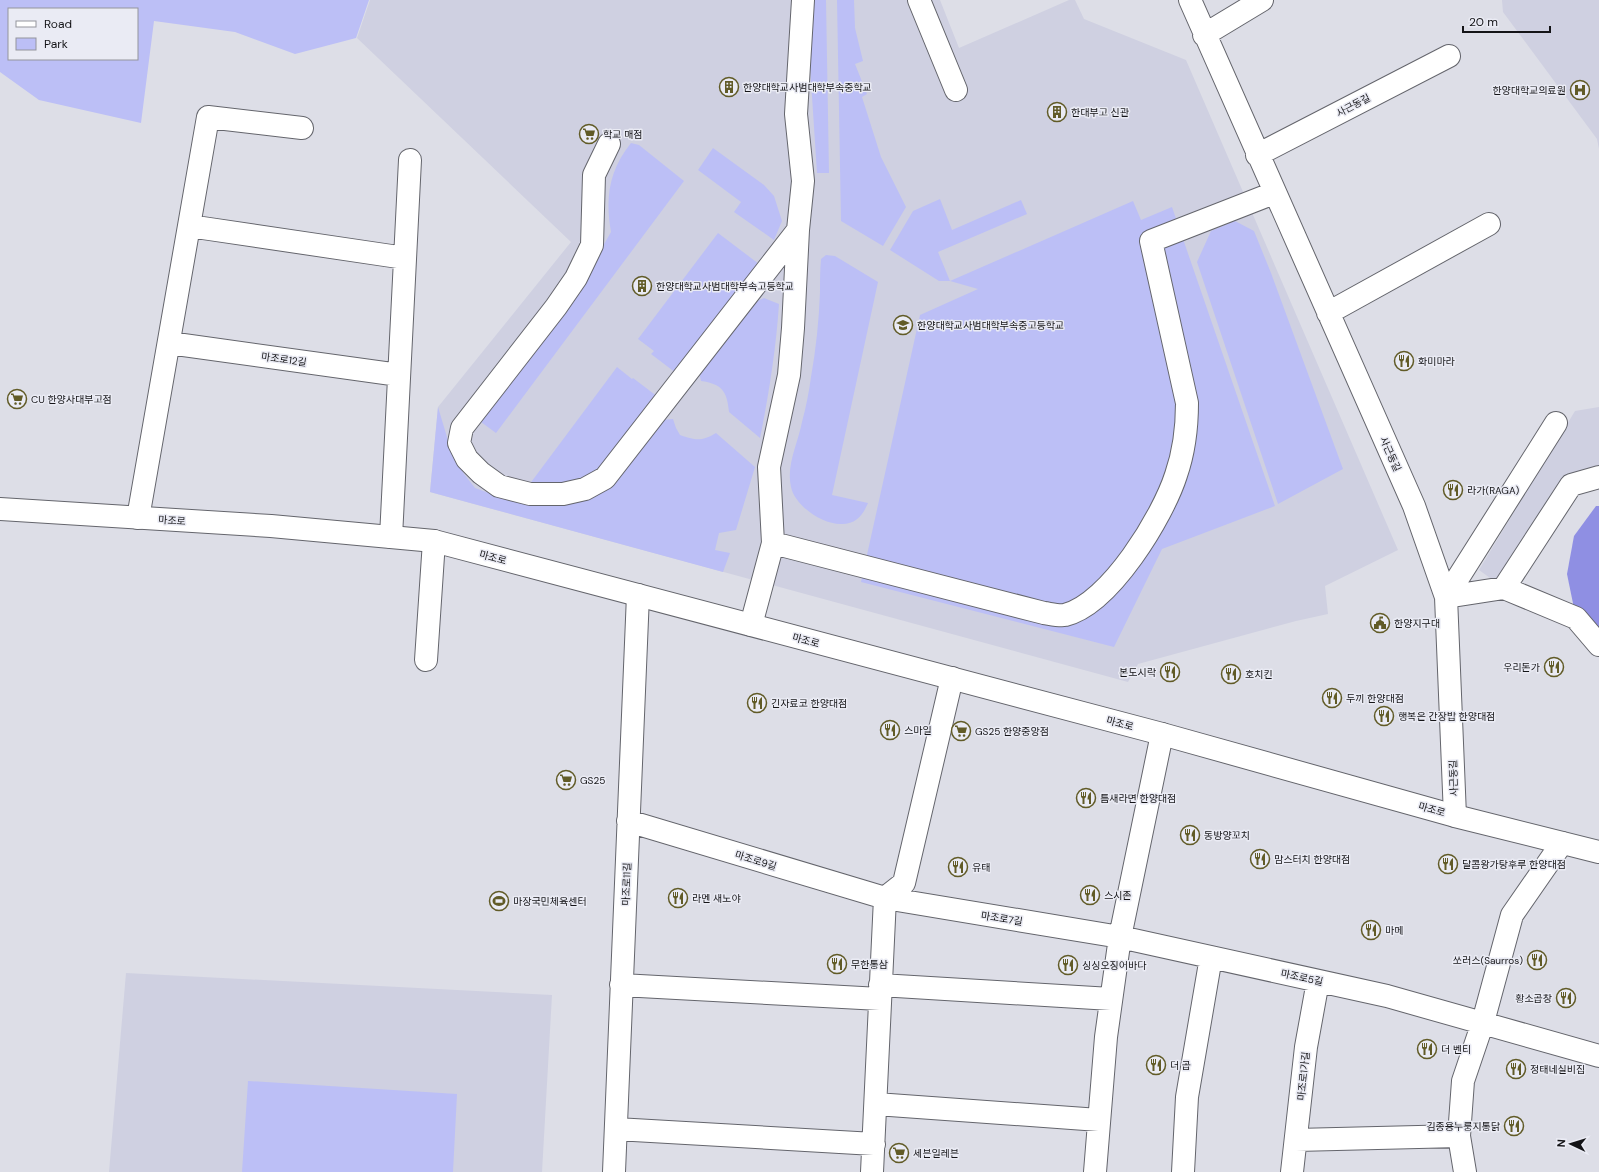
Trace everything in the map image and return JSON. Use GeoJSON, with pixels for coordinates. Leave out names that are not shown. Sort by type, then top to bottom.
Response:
{"type":"FeatureCollection","features":[{"type":"Feature","properties":{"kind":"street"},"geometry":{"type":"LineString","coordinates":[[751,625],[773,543],[769,467],[789,375],[798,230],[803,181],[796,114],[803,0]]}},
{"type":"Feature","properties":{"kind":"street"},"geometry":{"type":"LineString","coordinates":[[919,0],[956,90]]}},
{"type":"Feature","properties":{"kind":"street","name":"사근동길"},"geometry":{"type":"LineString","coordinates":[[1190,0],[1257,155],[1414,506],[1446,596],[1455,816]]}},
{"type":"Feature","properties":{"kind":"street"},"geometry":{"type":"LineString","coordinates":[[1204,35],[1262,0]]}},
{"type":"Feature","properties":{"kind":"street","name":"사근동길"},"geometry":{"type":"LineString","coordinates":[[1257,155],[1449,56]]}},
{"type":"Feature","properties":{"kind":"street"},"geometry":{"type":"LineString","coordinates":[[138,518],[208,117],[302,128]]}},
{"type":"Feature","properties":{"kind":"street"},"geometry":{"type":"LineString","coordinates":[[609,144],[594,175],[592,245],[576,278],[556,307],[462,428],[459,443],[467,459],[481,473],[499,486],[530,494],[563,494],[585,489],[605,478],[798,230]]}},
{"type":"Feature","properties":{"kind":"street"},"geometry":{"type":"LineString","coordinates":[[391,537],[410,160]]}},
{"type":"Feature","properties":{"kind":"street"},"geometry":{"type":"LineString","coordinates":[[773,543],[1044,613],[1064,615],[1083,608],[1116,579],[1142,541],[1168,498],[1177,474],[1183,449],[1187,424],[1187,403],[1151,241],[1274,193]]}},
{"type":"Feature","properties":{"kind":"street"},"geometry":{"type":"LineString","coordinates":[[1328,313],[1489,224]]}},
{"type":"Feature","properties":{"kind":"street"},"geometry":{"type":"LineString","coordinates":[[189,226],[405,258]]}},
{"type":"Feature","properties":{"kind":"street","name":"마조로12길"},"geometry":{"type":"LineString","coordinates":[[169,343],[399,375]]}},
{"type":"Feature","properties":{"kind":"street"},"geometry":{"type":"LineString","coordinates":[[1446,596],[1556,423]]}},
{"type":"Feature","properties":{"kind":"street"},"geometry":{"type":"LineString","coordinates":[[1504,588],[1571,485],[1599,477]]}},
{"type":"Feature","properties":{"kind":"street","name":"마조로"},"geometry":{"type":"LineString","coordinates":[[0,509],[271,526],[434,541],[1162,734],[1455,816],[1599,852]]}},
{"type":"Feature","properties":{"kind":"street"},"geometry":{"type":"LineString","coordinates":[[426,660],[434,541]]}},
{"type":"Feature","properties":{"kind":"street"},"geometry":{"type":"LineString","coordinates":[[1446,596],[1504,588],[1576,618],[1599,645]]}},
{"type":"Feature","properties":{"kind":"street","name":"마조로11길"},"geometry":{"type":"LineString","coordinates":[[614,1172],[638,595]]}},
{"type":"Feature","properties":{"kind":"street"},"geometry":{"type":"LineString","coordinates":[[872,1172],[885,898],[904,883],[952,678]]}},
{"type":"Feature","properties":{"kind":"street"},"geometry":{"type":"LineString","coordinates":[[1095,1172],[1106,1037],[1120,937],[1162,734]]}},
{"type":"Feature","properties":{"kind":"street","name":"마조로9길"},"geometry":{"type":"LineString","coordinates":[[628,821],[885,898]]}},
{"type":"Feature","properties":{"kind":"street"},"geometry":{"type":"LineString","coordinates":[[1465,1172],[1459,1136],[1463,1081],[1483,1022],[1512,915],[1562,843]]}},
{"type":"Feature","properties":{"kind":"street","name":"마조로7길"},"geometry":{"type":"LineString","coordinates":[[885,898],[1120,937]]}},
{"type":"Feature","properties":{"kind":"street","name":"마조로5길"},"geometry":{"type":"LineString","coordinates":[[1120,937],[1388,996],[1599,1056]]}},
{"type":"Feature","properties":{"kind":"street"},"geometry":{"type":"LineString","coordinates":[[1183,1172],[1187,1097],[1211,957]]}},
{"type":"Feature","properties":{"kind":"street","name":"마조로1가길"},"geometry":{"type":"LineString","coordinates":[[1292,1172],[1306,1046],[1318,981]]}},
{"type":"Feature","properties":{"kind":"street"},"geometry":{"type":"LineString","coordinates":[[621,985],[1111,999]]}},
{"type":"Feature","properties":{"kind":"street"},"geometry":{"type":"LineString","coordinates":[[876,1104],[1099,1120]]}},
{"type":"Feature","properties":{"kind":"street"},"geometry":{"type":"LineString","coordinates":[[616,1129],[874,1144]]}},
{"type":"Feature","properties":{"kind":"street"},"geometry":{"type":"LineString","coordinates":[[1296,1140],[1459,1136]]}},
{"type":"Feature","properties":{"kind":"shaded area","name":"한양대학교사범대학부속중고등학교"},"geometry":{"type":"Polygon","coordinates":[[[370,0],[940,0],[959,48],[1069,0],[1075,0],[1084,19],[1186,60],[1398,550],[1325,586],[1328,614],[1296,621],[1138,664],[1128,682],[430,492],[438,407],[571,242],[357,38],[370,0]]]}},
{"type":"Feature","properties":{"kind":"shaded area","name":"한양대학교의료원"},"geometry":{"type":"Polygon","coordinates":[[[1502,0],[1599,0],[1599,149],[1597,139],[1503,12],[1502,0]]]}},
{"type":"Feature","properties":{"kind":"shaded area"},"geometry":{"type":"Polygon","coordinates":[[[1599,407],[1599,477],[1571,485],[1504,588],[1479,570],[1575,411],[1599,407]]]}},
{"type":"Feature","properties":{"kind":"shaded area"},"geometry":{"type":"Polygon","coordinates":[[[1596,506],[1599,506],[1599,645],[1576,618],[1567,574],[1574,536],[1596,506]]]}},
{"type":"Feature","properties":{"kind":"shaded area"},"geometry":{"type":"Polygon","coordinates":[[[126,973],[552,995],[542,1172],[109,1172],[126,973]]]}},
{"type":"Feature","properties":{"kind":"green space"},"geometry":{"type":"Polygon","coordinates":[[[0,0],[369,0],[356,38],[295,54],[235,32],[154,21],[141,123],[39,100],[0,72],[0,0]]]}},
{"type":"Feature","properties":{"kind":"green space"},"geometry":{"type":"Polygon","coordinates":[[[809,0],[826,0],[829,173],[817,173],[808,35],[809,0]]]}},
{"type":"Feature","properties":{"kind":"green space"},"geometry":{"type":"Polygon","coordinates":[[[837,0],[854,0],[855,28],[863,61],[855,64],[867,94],[862,97],[881,157],[906,207],[883,246],[841,221],[837,0]]]}},
{"type":"Feature","properties":{"kind":"green space"},"geometry":{"type":"Polygon","coordinates":[[[631,143],[639,145],[684,181],[496,433],[481,422],[566,306],[611,232],[608,208],[610,185],[618,164],[631,143]]]}},
{"type":"Feature","properties":{"kind":"green space"},"geometry":{"type":"Polygon","coordinates":[[[713,148],[764,185],[774,196],[782,221],[774,240],[734,212],[741,202],[698,170],[713,148]]]}},
{"type":"Feature","properties":{"kind":"green space"},"geometry":{"type":"Polygon","coordinates":[[[940,199],[952,230],[1021,200],[1027,214],[938,252],[950,281],[939,281],[890,250],[913,211],[940,199]]]}},
{"type":"Feature","properties":{"kind":"green space"},"geometry":{"type":"Polygon","coordinates":[[[1133,201],[1141,220],[1172,207],[1275,506],[1162,549],[1114,647],[861,582],[920,315],[978,289],[950,281],[1133,201]]]}},
{"type":"Feature","properties":{"kind":"green space"},"geometry":{"type":"Polygon","coordinates":[[[1235,221],[1254,231],[1271,273],[1343,469],[1278,504],[1197,262],[1211,231],[1235,221]]]}},
{"type":"Feature","properties":{"kind":"green space"},"geometry":{"type":"Polygon","coordinates":[[[718,233],[759,264],[676,373],[651,354],[654,351],[638,339],[718,233]]]}},
{"type":"Feature","properties":{"kind":"green space"},"geometry":{"type":"Polygon","coordinates":[[[826,255],[835,256],[878,282],[832,495],[868,503],[864,511],[855,521],[847,524],[827,521],[811,513],[798,501],[791,487],[790,479],[791,462],[809,388],[820,303],[821,259],[826,255]]]}},
{"type":"Feature","properties":{"kind":"green space"},"geometry":{"type":"Polygon","coordinates":[[[764,298],[779,304],[772,371],[760,438],[729,412],[727,399],[722,390],[714,384],[701,381],[699,372],[751,304],[764,298]]]}},
{"type":"Feature","properties":{"kind":"green space"},"geometry":{"type":"Polygon","coordinates":[[[617,367],[658,397],[590,481],[526,489],[617,367]]]}},
{"type":"Feature","properties":{"kind":"green space"},"geometry":{"type":"Polygon","coordinates":[[[438,407],[450,447],[464,474],[475,488],[494,495],[574,501],[662,420],[673,419],[680,435],[690,438],[702,439],[716,433],[755,467],[736,530],[719,533],[715,550],[730,553],[723,572],[430,492],[438,407]]]}},
{"type":"Feature","properties":{"kind":"green space"},"geometry":{"type":"Polygon","coordinates":[[[248,1081],[457,1094],[453,1172],[242,1172],[248,1081]]]}},
{"type":"Feature","properties":{"kind":"place","name":"한양대학교사범대학부속중학교"},"geometry":{"type":"Point","coordinates":[729,87]}},
{"type":"Feature","properties":{"kind":"place","name":"한양대학교의료원"},"geometry":{"type":"Point","coordinates":[1580,90]}},
{"type":"Feature","properties":{"kind":"place","name":"한대부고 신관"},"geometry":{"type":"Point","coordinates":[1057,112]}},
{"type":"Feature","properties":{"kind":"place","name":"학교 매점"},"geometry":{"type":"Point","coordinates":[589,134]}},
{"type":"Feature","properties":{"kind":"place","name":"한양대학교사범대학부속고등학교"},"geometry":{"type":"Point","coordinates":[642,286]}},
{"type":"Feature","properties":{"kind":"place","name":"한양대학교사범대학부속중고등학교"},"geometry":{"type":"Point","coordinates":[903,325]}},
{"type":"Feature","properties":{"kind":"place","name":"화미마라"},"geometry":{"type":"Point","coordinates":[1404,361]}},
{"type":"Feature","properties":{"kind":"place","name":"CU 한양사대부고점"},"geometry":{"type":"Point","coordinates":[17,399]}},
{"type":"Feature","properties":{"kind":"place","name":"라가(RAGA)"},"geometry":{"type":"Point","coordinates":[1453,490]}},
{"type":"Feature","properties":{"kind":"place","name":"한양지구대"},"geometry":{"type":"Point","coordinates":[1380,623]}},
{"type":"Feature","properties":{"kind":"place","name":"우리돈가"},"geometry":{"type":"Point","coordinates":[1554,667]}},
{"type":"Feature","properties":{"kind":"place","name":"본도시락"},"geometry":{"type":"Point","coordinates":[1170,672]}},
{"type":"Feature","properties":{"kind":"place","name":"호치킨"},"geometry":{"type":"Point","coordinates":[1231,674]}},
{"type":"Feature","properties":{"kind":"place","name":"두끼 한양대점"},"geometry":{"type":"Point","coordinates":[1332,698]}},
{"type":"Feature","properties":{"kind":"place","name":"긴자료코 한양대점"},"geometry":{"type":"Point","coordinates":[757,703]}},
{"type":"Feature","properties":{"kind":"place","name":"행복은 간장밥 한양대점"},"geometry":{"type":"Point","coordinates":[1384,716]}},
{"type":"Feature","properties":{"kind":"place","name":"스마일"},"geometry":{"type":"Point","coordinates":[890,730]}},
{"type":"Feature","properties":{"kind":"place","name":"GS25 한양중앙점"},"geometry":{"type":"Point","coordinates":[961,731]}},
{"type":"Feature","properties":{"kind":"place","name":"GS25"},"geometry":{"type":"Point","coordinates":[566,780]}},
{"type":"Feature","properties":{"kind":"place","name":"틈새라면 한양대점"},"geometry":{"type":"Point","coordinates":[1086,798]}},
{"type":"Feature","properties":{"kind":"place","name":"동방양꼬치"},"geometry":{"type":"Point","coordinates":[1190,835]}},
{"type":"Feature","properties":{"kind":"place","name":"맘스터치 한양대점"},"geometry":{"type":"Point","coordinates":[1260,859]}},
{"type":"Feature","properties":{"kind":"place","name":"달콤왕가탕후루 한양대점"},"geometry":{"type":"Point","coordinates":[1448,864]}},
{"type":"Feature","properties":{"kind":"place","name":"유태"},"geometry":{"type":"Point","coordinates":[958,867]}},
{"type":"Feature","properties":{"kind":"place","name":"스시존"},"geometry":{"type":"Point","coordinates":[1090,895]}},
{"type":"Feature","properties":{"kind":"place","name":"라멘 새노야"},"geometry":{"type":"Point","coordinates":[678,898]}},
{"type":"Feature","properties":{"kind":"place","name":"마장국민체육센터"},"geometry":{"type":"Point","coordinates":[499,901]}},
{"type":"Feature","properties":{"kind":"place","name":"마메"},"geometry":{"type":"Point","coordinates":[1371,930]}},
{"type":"Feature","properties":{"kind":"place","name":"쏘러스(Saurros)"},"geometry":{"type":"Point","coordinates":[1537,960]}},
{"type":"Feature","properties":{"kind":"place","name":"무한통삼"},"geometry":{"type":"Point","coordinates":[837,964]}},
{"type":"Feature","properties":{"kind":"place","name":"싱싱오징어바다"},"geometry":{"type":"Point","coordinates":[1068,965]}},
{"type":"Feature","properties":{"kind":"place","name":"황소곱창"},"geometry":{"type":"Point","coordinates":[1566,998]}},
{"type":"Feature","properties":{"kind":"place","name":"더 벤티"},"geometry":{"type":"Point","coordinates":[1427,1049]}},
{"type":"Feature","properties":{"kind":"place","name":"더 곱"},"geometry":{"type":"Point","coordinates":[1156,1065]}},
{"type":"Feature","properties":{"kind":"place","name":"정태네실비집"},"geometry":{"type":"Point","coordinates":[1516,1069]}},
{"type":"Feature","properties":{"kind":"place","name":"김종용누룽지통닭"},"geometry":{"type":"Point","coordinates":[1514,1126]}},
{"type":"Feature","properties":{"kind":"place","name":"세븐일레븐"},"geometry":{"type":"Point","coordinates":[899,1153]}}]}
